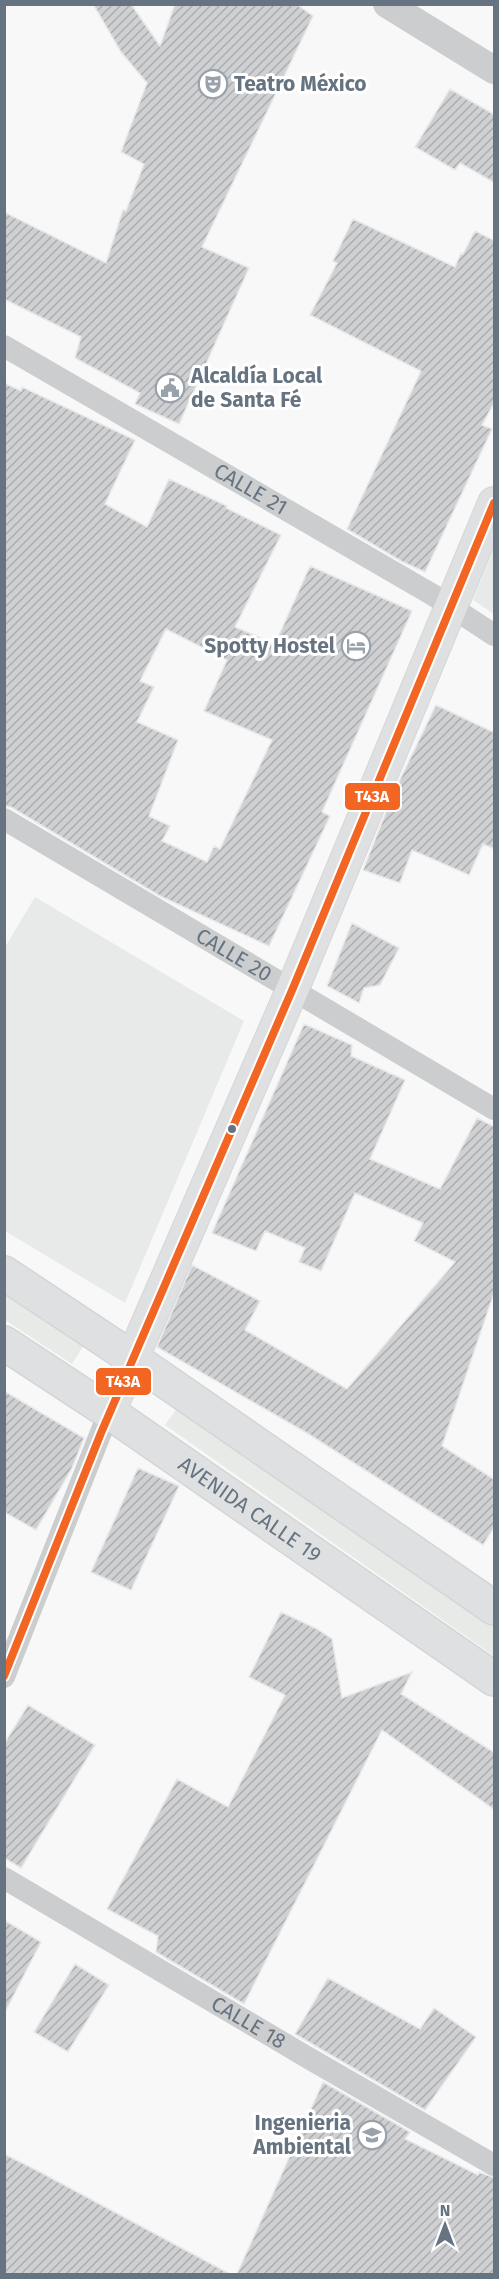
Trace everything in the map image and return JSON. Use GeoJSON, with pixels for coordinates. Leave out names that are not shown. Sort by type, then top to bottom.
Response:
{"type":"FeatureCollection","features":[{"type":"Feature","properties":{"kind":"main road"},"geometry":{"type":"LineString","coordinates":[[109,1412],[293,988],[495,503]]}},
{"type":"Feature","properties":{"kind":"main road"},"geometry":{"type":"LineString","coordinates":[[4,1273],[132,1358],[495,1608]]}},
{"type":"Feature","properties":{"kind":"main road","name":"AVENIDA CALLE 19"},"geometry":{"type":"LineString","coordinates":[[4,1343],[109,1412],[495,1679]]}},
{"type":"Feature","properties":{"kind":"street"},"geometry":{"type":"LineString","coordinates":[[387,4],[495,70]]}},
{"type":"Feature","properties":{"kind":"street","name":"CALLE 21"},"geometry":{"type":"LineString","coordinates":[[4,346],[452,607],[495,635]]}},
{"type":"Feature","properties":{"kind":"street","name":"CALLE 20"},"geometry":{"type":"LineString","coordinates":[[4,819],[495,1109]]}},
{"type":"Feature","properties":{"kind":"street"},"geometry":{"type":"LineString","coordinates":[[4,1677],[109,1412]]}},
{"type":"Feature","properties":{"kind":"street","name":"CALLE 18"},"geometry":{"type":"LineString","coordinates":[[4,1878],[304,2056],[495,2165]]}},
{"type":"Feature","properties":{"kind":"shaded area"},"geometry":{"type":"Polygon","coordinates":[[[494,548],[494,614],[473,600],[494,548]]]}},
{"type":"Feature","properties":{"kind":"shaded area"},"geometry":{"type":"Polygon","coordinates":[[[35,897],[244,1021],[125,1303],[5,1231],[5,947],[35,897]]]}},
{"type":"Feature","properties":{"kind":"shaded area"},"geometry":{"type":"Polygon","coordinates":[[[4,1289],[86,1342],[72,1364],[5,1320],[4,1289]]]}},
{"type":"Feature","properties":{"kind":"shaded area"},"geometry":{"type":"Polygon","coordinates":[[[180,1404],[494,1624],[494,1656],[165,1425],[180,1404]]]}},
{"type":"Feature","properties":{"kind":"building"},"geometry":{"type":"Polygon","coordinates":[[[93,4],[131,4],[160,46],[175,4],[296,4],[313,16],[202,247],[249,268],[179,424],[135,404],[140,393],[75,358],[81,337],[4,299],[4,212],[106,263],[123,210],[126,211],[144,164],[121,152],[147,83],[121,52],[93,4]]]}},
{"type":"Feature","properties":{"kind":"building"},"geometry":{"type":"Polygon","coordinates":[[[450,89],[495,115],[495,183],[460,163],[455,170],[415,147],[450,89]]]}},
{"type":"Feature","properties":{"kind":"building"},"geometry":{"type":"Polygon","coordinates":[[[353,219],[455,267],[475,231],[495,241],[495,401],[482,425],[492,429],[425,572],[401,561],[347,529],[421,371],[310,315],[337,263],[333,261],[353,219]]]}},
{"type":"Feature","properties":{"kind":"building"},"geometry":{"type":"Polygon","coordinates":[[[4,383],[21,391],[22,387],[135,440],[105,504],[147,527],[169,479],[281,535],[235,627],[275,644],[310,566],[412,611],[322,812],[330,816],[269,946],[160,896],[11,807],[4,806],[4,383]],[[166,629],[140,681],[154,687],[137,722],[178,740],[149,816],[170,826],[162,841],[207,862],[214,846],[220,849],[272,740],[204,711],[227,660],[166,629]]]}},
{"type":"Feature","properties":{"kind":"building"},"geometry":{"type":"Polygon","coordinates":[[[436,705],[495,733],[495,849],[483,844],[469,875],[412,850],[400,883],[363,870],[394,792],[436,705]]]}},
{"type":"Feature","properties":{"kind":"building"},"geometry":{"type":"Polygon","coordinates":[[[352,923],[399,948],[380,985],[364,988],[359,1003],[327,986],[352,923]]]}},
{"type":"Feature","properties":{"kind":"building"},"geometry":{"type":"Polygon","coordinates":[[[304,1024],[352,1045],[351,1056],[405,1080],[370,1159],[440,1189],[477,1118],[495,1127],[495,1290],[442,1446],[495,1480],[495,1526],[483,1545],[307,1433],[157,1347],[192,1265],[260,1301],[245,1330],[347,1389],[455,1262],[414,1241],[423,1223],[355,1193],[321,1271],[299,1262],[305,1248],[265,1231],[256,1251],[212,1233],[304,1024]]]}},
{"type":"Feature","properties":{"kind":"building"},"geometry":{"type":"Polygon","coordinates":[[[4,1391],[84,1438],[72,1468],[36,1530],[4,1512],[4,1391]]]}},
{"type":"Feature","properties":{"kind":"building"},"geometry":{"type":"Polygon","coordinates":[[[138,1468],[179,1486],[131,1590],[91,1572],[138,1468]]]}},
{"type":"Feature","properties":{"kind":"building"},"geometry":{"type":"Polygon","coordinates":[[[281,1612],[317,1629],[332,1639],[342,1698],[412,1672],[401,1694],[495,1753],[495,1810],[382,1730],[244,2004],[156,1952],[158,1936],[107,1909],[177,1779],[228,1807],[285,1695],[249,1677],[281,1612]]]}},
{"type":"Feature","properties":{"kind":"building"},"geometry":{"type":"Polygon","coordinates":[[[28,1705],[95,1745],[21,1868],[4,1858],[4,1744],[28,1705]]]}},
{"type":"Feature","properties":{"kind":"building"},"geometry":{"type":"Polygon","coordinates":[[[4,1920],[41,1942],[4,2014],[4,1920]]]}},
{"type":"Feature","properties":{"kind":"building"},"geometry":{"type":"Polygon","coordinates":[[[75,1964],[109,1985],[68,2052],[34,2032],[75,1964]]]}},
{"type":"Feature","properties":{"kind":"building"},"geometry":{"type":"Polygon","coordinates":[[[328,1978],[420,2029],[434,2008],[476,2037],[425,2110],[295,2034],[328,1978]]]}},
{"type":"Feature","properties":{"kind":"building"},"geometry":{"type":"Polygon","coordinates":[[[323,2082],[410,2132],[405,2139],[478,2175],[479,2172],[495,2178],[495,2274],[237,2274],[323,2082]]]}},
{"type":"Feature","properties":{"kind":"building"},"geometry":{"type":"Polygon","coordinates":[[[4,2154],[38,2171],[230,2274],[4,2274],[4,2154]]]}},
{"type":"Feature","properties":{"kind":"transit line","name":"T43A"},"geometry":{"type":"LineString","coordinates":[[4,1676],[101,1433],[293,988],[494,503]]}},
{"type":"Feature","properties":{"kind":"place","name":"Teatro México"},"geometry":{"type":"Point","coordinates":[213,84]}},
{"type":"Feature","properties":{"kind":"place","name":"Alcaldía Local de Santa Fé"},"geometry":{"type":"Point","coordinates":[170,388]}},
{"type":"Feature","properties":{"kind":"place","name":"Spotty Hostel"},"geometry":{"type":"Point","coordinates":[356,646]}},
{"type":"Feature","properties":{"kind":"place","name":"Ingenieria Ambiental"},"geometry":{"type":"Point","coordinates":[372,2135]}}]}
